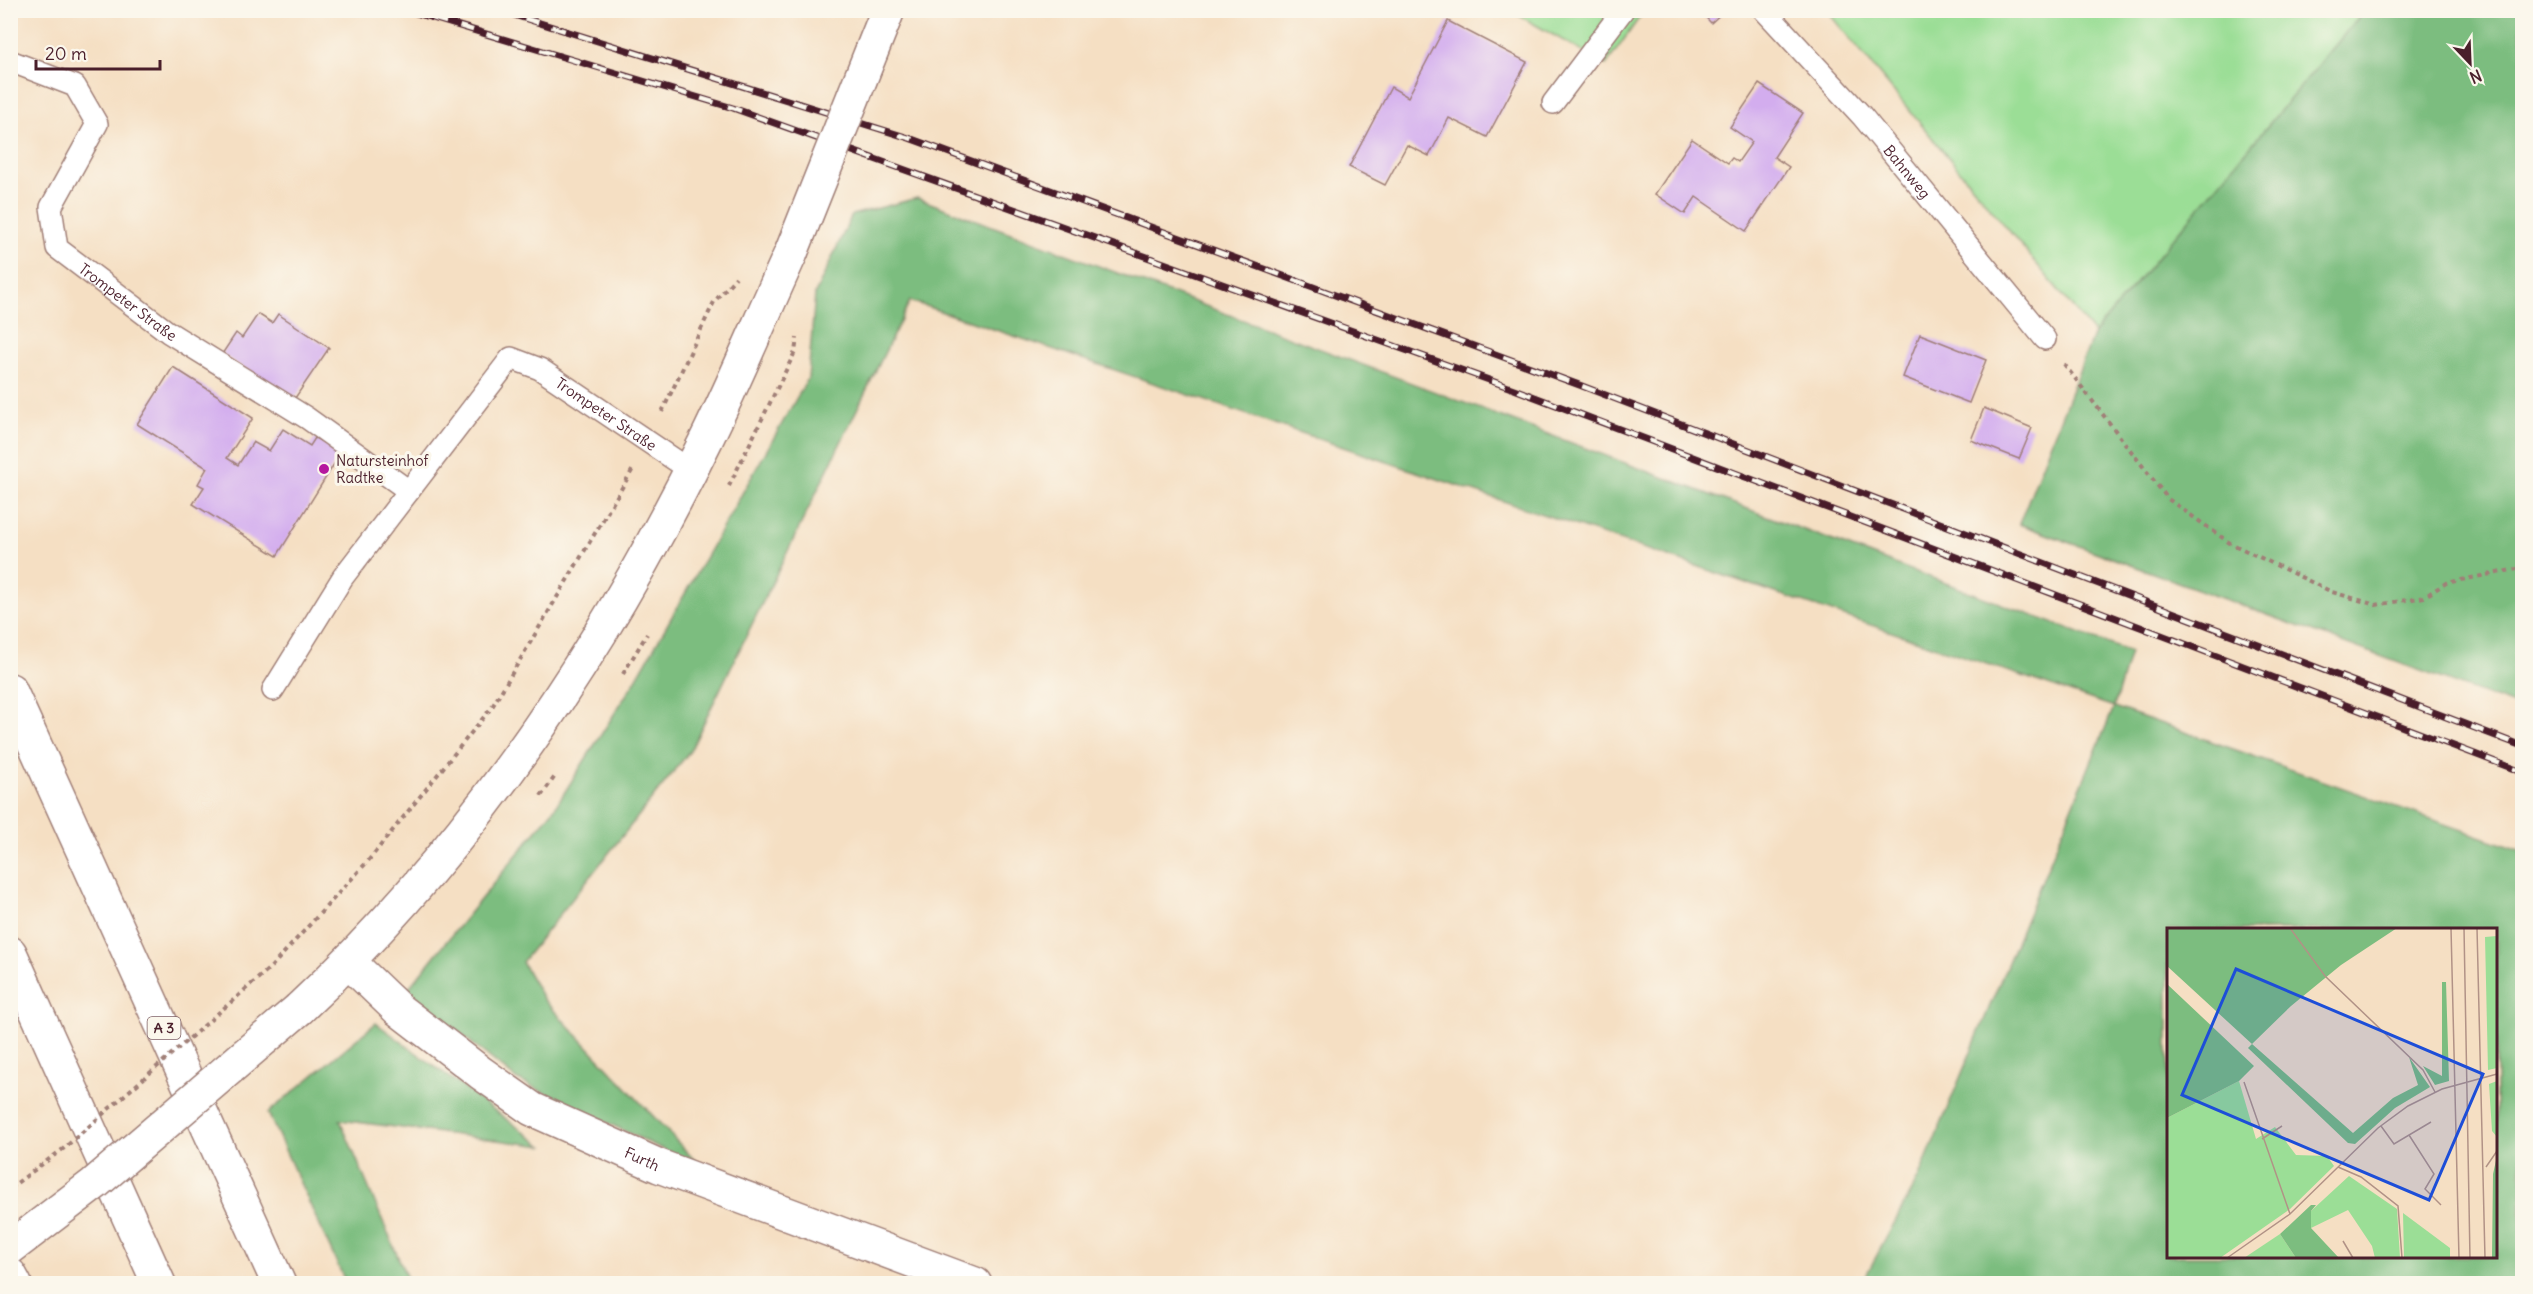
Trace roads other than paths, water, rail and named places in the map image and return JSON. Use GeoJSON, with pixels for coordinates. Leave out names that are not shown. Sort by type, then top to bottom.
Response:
{"type":"FeatureCollection","features":[{"type":"Feature","properties":{"kind":"main road"},"geometry":{"type":"LineString","coordinates":[[10,1248],[94,1184],[299,1009],[349,962],[436,864],[531,740],[628,588],[690,470],[790,253],[888,10]]}},
{"type":"Feature","properties":{"kind":"main road","name":"A 3"},"geometry":{"type":"LineString","coordinates":[[10,690],[279,1284]]}},
{"type":"Feature","properties":{"kind":"main road"},"geometry":{"type":"LineString","coordinates":[[10,953],[159,1284]]}},
{"type":"Feature","properties":{"kind":"main road","name":"Furth"},"geometry":{"type":"LineString","coordinates":[[349,962],[399,1010],[481,1073],[532,1108],[659,1166],[975,1284]]}},
{"type":"Feature","properties":{"kind":"main road"},"geometry":{"type":"LineString","coordinates":[[10,1275],[15,1284]]}},
{"type":"Feature","properties":{"kind":"lane"},"geometry":{"type":"LineString","coordinates":[[1553,104],[1623,10]]}},
{"type":"Feature","properties":{"kind":"lane","name":"Bahnweg"},"geometry":{"type":"LineString","coordinates":[[1764,10],[1862,116],[2045,339]]}},
{"type":"Feature","properties":{"kind":"lane","name":"Trompeter Straße"},"geometry":{"type":"LineString","coordinates":[[10,61],[75,86],[97,124],[51,207],[57,248],[168,332],[307,418],[409,491]]}},
{"type":"Feature","properties":{"kind":"lane","name":"Trompeter Straße"},"geometry":{"type":"LineString","coordinates":[[273,690],[343,577],[511,358],[540,369],[690,470]]}},
{"type":"Feature","properties":{"kind":"railway"},"geometry":{"type":"LineString","coordinates":[[406,10],[733,108],[1514,389],[2522,772]]}},
{"type":"Feature","properties":{"kind":"railway"},"geometry":{"type":"LineString","coordinates":[[498,10],[909,138],[1582,386],[2522,746]]}},
{"type":"Feature","properties":{"kind":"place","name":"Natursteinhof Radtke"},"geometry":{"type":"Point","coordinates":[324,469]}}]}
